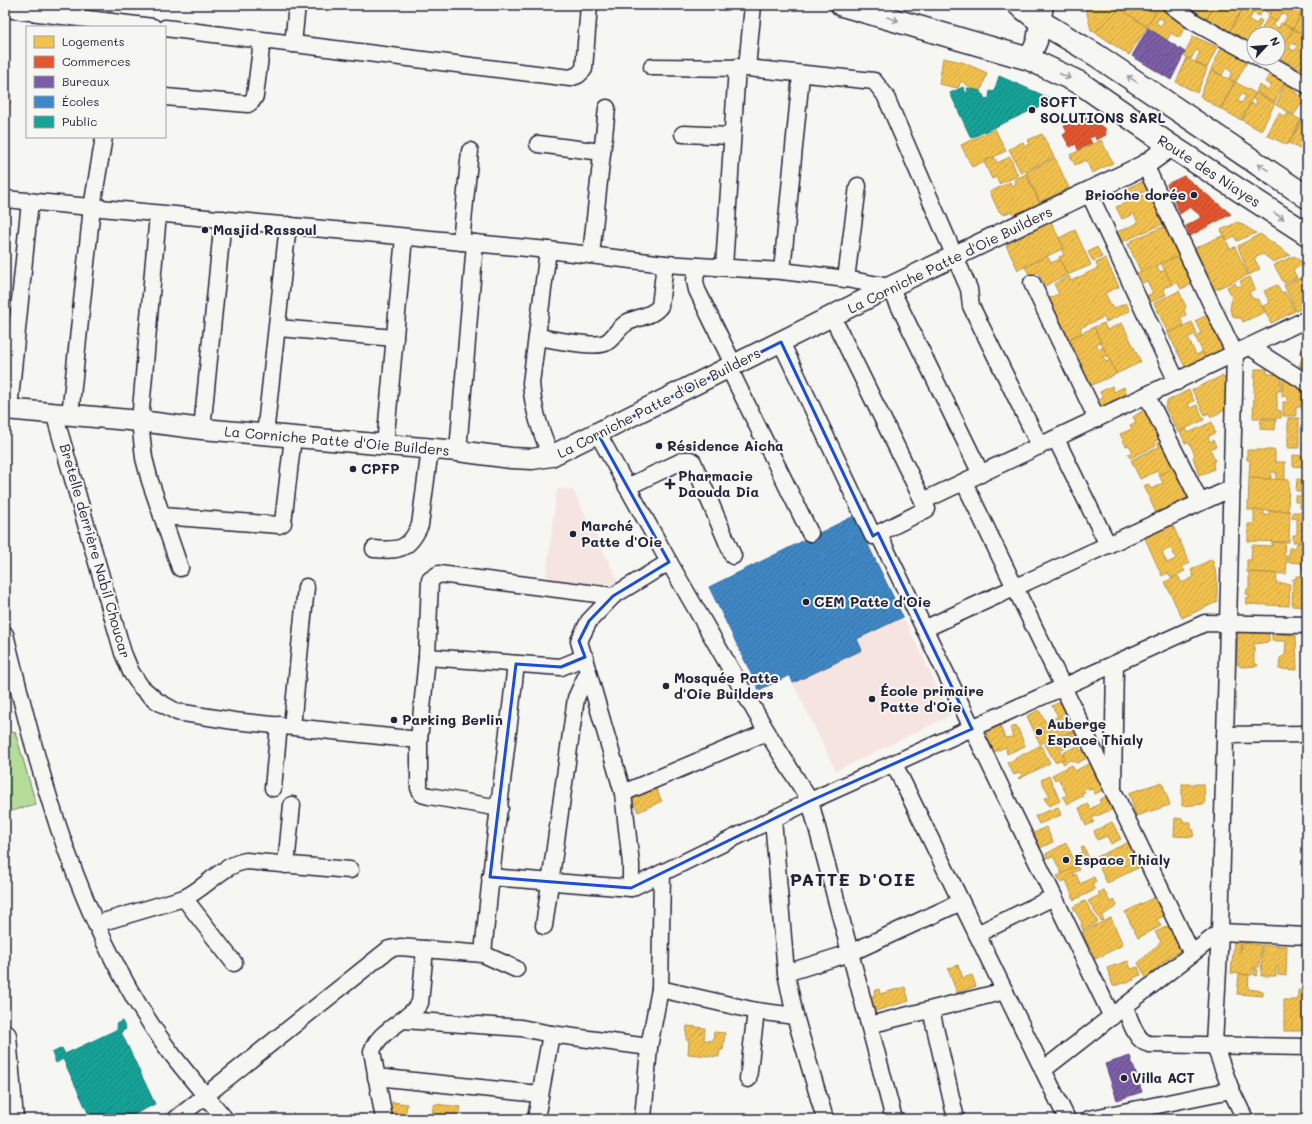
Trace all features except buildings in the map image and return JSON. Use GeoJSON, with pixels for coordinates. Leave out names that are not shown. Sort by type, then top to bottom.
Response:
{"type":"FeatureCollection","features":[{"type":"Feature","properties":{"kind":"main road","name":"Route des Niayes"},"geometry":{"type":"LineString","coordinates":[[842,5],[1029,59],[1080,83],[1171,146],[1307,234]]}},
{"type":"Feature","properties":{"kind":"main road"},"geometry":{"type":"LineString","coordinates":[[1019,5],[1042,14],[1096,56],[1307,197]]}},
{"type":"Feature","properties":{"kind":"main road"},"geometry":{"type":"LineString","coordinates":[[5,1036],[12,1119]]}},
{"type":"Feature","properties":{"kind":"street"},"geometry":{"type":"LineString","coordinates":[[293,44],[297,5]]}},
{"type":"Feature","properties":{"kind":"street"},"geometry":{"type":"LineString","coordinates":[[166,28],[570,78],[578,75],[584,69],[589,5]]}},
{"type":"Feature","properties":{"kind":"street"},"geometry":{"type":"LineString","coordinates":[[724,267],[732,136],[753,5]]}},
{"type":"Feature","properties":{"kind":"street"},"geometry":{"type":"LineString","coordinates":[[1171,5],[1194,22],[1246,51]]}},
{"type":"Feature","properties":{"kind":"street"},"geometry":{"type":"LineString","coordinates":[[5,9],[145,26]]}},
{"type":"Feature","properties":{"kind":"street"},"geometry":{"type":"LineString","coordinates":[[1029,59],[1037,41],[1042,14]]}},
{"type":"Feature","properties":{"kind":"street"},"geometry":{"type":"LineString","coordinates":[[166,97],[248,104],[252,101],[254,96],[262,40]]}},
{"type":"Feature","properties":{"kind":"street"},"geometry":{"type":"LineString","coordinates":[[1273,66],[1307,85]]}},
{"type":"Feature","properties":{"kind":"street"},"geometry":{"type":"LineString","coordinates":[[652,67],[742,67],[801,75],[874,81],[885,95],[969,289],[971,306],[1040,446]]}},
{"type":"Feature","properties":{"kind":"street"},"geometry":{"type":"LineString","coordinates":[[782,271],[801,75]]}},
{"type":"Feature","properties":{"kind":"street"},"geometry":{"type":"LineString","coordinates":[[591,255],[607,108]]}},
{"type":"Feature","properties":{"kind":"street"},"geometry":{"type":"LineString","coordinates":[[683,134],[732,136]]}},
{"type":"Feature","properties":{"kind":"street"},"geometry":{"type":"LineString","coordinates":[[62,414],[92,207],[104,138]]}},
{"type":"Feature","properties":{"kind":"street"},"geometry":{"type":"LineString","coordinates":[[538,144],[602,152]]}},
{"type":"Feature","properties":{"kind":"street","name":"La Corniche Patte d'Oie Builders"},"geometry":{"type":"LineString","coordinates":[[7,409],[140,421],[266,435],[458,451],[511,458],[532,459],[551,456],[598,434],[890,287],[1145,165],[1171,146]]}},
{"type":"Feature","properties":{"kind":"street"},"geometry":{"type":"LineString","coordinates":[[458,451],[468,242],[470,151]]}},
{"type":"Feature","properties":{"kind":"street"},"geometry":{"type":"LineString","coordinates":[[1145,165],[1235,354],[1220,932],[1214,1044],[1231,1090],[1245,1119]]}},
{"type":"Feature","properties":{"kind":"street"},"geometry":{"type":"LineString","coordinates":[[846,279],[858,186]]}},
{"type":"Feature","properties":{"kind":"street"},"geometry":{"type":"LineString","coordinates":[[1089,193],[1177,382]]}},
{"type":"Feature","properties":{"kind":"street"},"geometry":{"type":"LineString","coordinates":[[5,199],[468,242],[665,264],[782,271],[846,279],[890,287],[980,474]]}},
{"type":"Feature","properties":{"kind":"street"},"geometry":{"type":"LineString","coordinates":[[7,409],[30,201]]}},
{"type":"Feature","properties":{"kind":"street"},"geometry":{"type":"LineString","coordinates":[[158,214],[140,421],[144,458],[150,481],[180,568]]}},
{"type":"Feature","properties":{"kind":"street"},"geometry":{"type":"LineString","coordinates":[[202,429],[223,219]]}},
{"type":"Feature","properties":{"kind":"street"},"geometry":{"type":"LineString","coordinates":[[266,435],[288,225]]}},
{"type":"Feature","properties":{"kind":"street"},"geometry":{"type":"LineString","coordinates":[[385,445],[404,237]]}},
{"type":"Feature","properties":{"kind":"street"},"geometry":{"type":"LineString","coordinates":[[548,250],[531,382],[532,402],[539,428],[551,456]]}},
{"type":"Feature","properties":{"kind":"street"},"geometry":{"type":"LineString","coordinates":[[538,337],[594,344],[605,343],[612,338],[616,331],[623,325],[652,313],[660,306],[665,264]]}},
{"type":"Feature","properties":{"kind":"street"},"geometry":{"type":"LineString","coordinates":[[697,266],[695,281],[697,290],[731,367],[810,533]]}},
{"type":"Feature","properties":{"kind":"street"},"geometry":{"type":"LineString","coordinates":[[1032,283],[1097,419]]}},
{"type":"Feature","properties":{"kind":"street"},"geometry":{"type":"LineString","coordinates":[[781,342],[873,536],[927,509],[832,316]]}},
{"type":"Feature","properties":{"kind":"street"},"geometry":{"type":"LineString","coordinates":[[923,501],[1250,348],[1307,319]]}},
{"type":"Feature","properties":{"kind":"street"},"geometry":{"type":"LineString","coordinates":[[278,328],[395,338]]}},
{"type":"Feature","properties":{"kind":"street"},"geometry":{"type":"LineString","coordinates":[[1250,348],[1307,383]]}},
{"type":"Feature","properties":{"kind":"street"},"geometry":{"type":"LineString","coordinates":[[1147,396],[1200,502]]}},
{"type":"Feature","properties":{"kind":"street","name":"Bretelle derrière Nabil Choucar"},"geometry":{"type":"LineString","coordinates":[[62,414],[123,653],[131,672],[141,687],[157,701],[177,712],[234,721],[419,740]]}},
{"type":"Feature","properties":{"kind":"street"},"geometry":{"type":"LineString","coordinates":[[598,434],[668,562],[767,732],[810,802],[894,1119]]}},
{"type":"Feature","properties":{"kind":"street"},"geometry":{"type":"LineString","coordinates":[[162,516],[279,525],[283,523],[292,437]]}},
{"type":"Feature","properties":{"kind":"street"},"geometry":{"type":"LineString","coordinates":[[1056,439],[1108,545]]}},
{"type":"Feature","properties":{"kind":"street"},"geometry":{"type":"LineString","coordinates":[[374,549],[398,550],[407,545],[414,536],[420,525],[430,449]]}},
{"type":"Feature","properties":{"kind":"street"},"geometry":{"type":"LineString","coordinates":[[627,487],[684,460],[690,460],[693,462],[733,556]]}},
{"type":"Feature","properties":{"kind":"street"},"geometry":{"type":"LineString","coordinates":[[964,482],[1192,954]]}},
{"type":"Feature","properties":{"kind":"street"},"geometry":{"type":"LineString","coordinates":[[924,629],[1232,488]]}},
{"type":"Feature","properties":{"kind":"street"},"geometry":{"type":"LineString","coordinates":[[878,533],[1112,1017]]}},
{"type":"Feature","properties":{"kind":"street"},"geometry":{"type":"LineString","coordinates":[[631,888],[631,864],[624,793],[579,641],[589,620],[613,596],[668,562]]}},
{"type":"Feature","properties":{"kind":"street"},"geometry":{"type":"LineString","coordinates":[[500,808],[429,796],[422,794],[419,788],[419,740],[427,657],[430,580],[439,574],[613,596]]}},
{"type":"Feature","properties":{"kind":"street"},"geometry":{"type":"LineString","coordinates":[[273,788],[285,726],[306,587]]}},
{"type":"Feature","properties":{"kind":"street"},"geometry":{"type":"LineString","coordinates":[[490,876],[631,888],[810,802],[1206,623],[1307,625]]}},
{"type":"Feature","properties":{"kind":"street"},"geometry":{"type":"LineString","coordinates":[[5,634],[29,726],[67,853],[96,924],[139,1005],[168,1048],[226,1119]]}},
{"type":"Feature","properties":{"kind":"street"},"geometry":{"type":"LineString","coordinates":[[427,657],[516,664],[561,666],[586,665]]}},
{"type":"Feature","properties":{"kind":"street"},"geometry":{"type":"LineString","coordinates":[[483,954],[490,876],[500,808],[516,664]]}},
{"type":"Feature","properties":{"kind":"street"},"geometry":{"type":"LineString","coordinates":[[1113,791],[1115,664]]}},
{"type":"Feature","properties":{"kind":"street"},"geometry":{"type":"LineString","coordinates":[[544,926],[576,698],[586,665]]}},
{"type":"Feature","properties":{"kind":"street"},"geometry":{"type":"LineString","coordinates":[[624,793],[767,732]]}},
{"type":"Feature","properties":{"kind":"street"},"geometry":{"type":"LineString","coordinates":[[1225,735],[1307,734]]}},
{"type":"Feature","properties":{"kind":"street"},"geometry":{"type":"LineString","coordinates":[[894,764],[1067,1119]]}},
{"type":"Feature","properties":{"kind":"street"},"geometry":{"type":"LineString","coordinates":[[286,865],[292,805]]}},
{"type":"Feature","properties":{"kind":"street"},"geometry":{"type":"LineString","coordinates":[[773,820],[786,973],[795,1016],[825,1119]]}},
{"type":"Feature","properties":{"kind":"street"},"geometry":{"type":"LineString","coordinates":[[96,924],[184,898],[196,893],[236,863],[246,861],[350,870]]}},
{"type":"Feature","properties":{"kind":"street"},"geometry":{"type":"LineString","coordinates":[[643,1119],[649,1047],[660,989],[662,872]]}},
{"type":"Feature","properties":{"kind":"street"},"geometry":{"type":"LineString","coordinates":[[977,934],[1054,897]]}},
{"type":"Feature","properties":{"kind":"street"},"geometry":{"type":"LineString","coordinates":[[184,898],[234,964]]}},
{"type":"Feature","properties":{"kind":"street"},"geometry":{"type":"LineString","coordinates":[[786,973],[850,953],[961,902]]}},
{"type":"Feature","properties":{"kind":"street"},"geometry":{"type":"LineString","coordinates":[[1043,1070],[1220,932],[1307,936]]}},
{"type":"Feature","properties":{"kind":"street"},"geometry":{"type":"LineString","coordinates":[[176,1119],[205,1094],[379,955],[389,949],[400,947],[483,954],[516,969]]}},
{"type":"Feature","properties":{"kind":"street"},"geometry":{"type":"LineString","coordinates":[[384,1119],[372,1051],[375,1042],[415,1011],[420,1004],[426,949]]}},
{"type":"Feature","properties":{"kind":"street"},"geometry":{"type":"LineString","coordinates":[[660,989],[756,1011],[795,1016]]}},
{"type":"Feature","properties":{"kind":"street"},"geometry":{"type":"LineString","coordinates":[[869,1025],[1005,991]]}},
{"type":"Feature","properties":{"kind":"street"},"geometry":{"type":"LineString","coordinates":[[1125,1007],[1139,1039],[1143,1043],[1307,1047]]}},
{"type":"Feature","properties":{"kind":"street"},"geometry":{"type":"LineString","coordinates":[[931,1010],[956,1119]]}},
{"type":"Feature","properties":{"kind":"street"},"geometry":{"type":"LineString","coordinates":[[748,1079],[756,1011]]}},
{"type":"Feature","properties":{"kind":"street"},"geometry":{"type":"LineString","coordinates":[[403,1020],[521,1028],[550,1034],[649,1047]]}},
{"type":"Feature","properties":{"kind":"street"},"geometry":{"type":"LineString","coordinates":[[536,1119],[550,1034]]}},
{"type":"Feature","properties":{"kind":"street"},"geometry":{"type":"LineString","coordinates":[[376,1077],[539,1094]]}},
{"type":"Feature","properties":{"kind":"street"},"geometry":{"type":"LineString","coordinates":[[1089,1119],[1131,1115],[1231,1090]]}},
{"type":"Feature","properties":{"kind":"highlighted area"},"geometry":{"type":"Polygon","coordinates":[[[781,342],[873,536],[878,533],[972,729],[810,801],[631,888],[490,877],[516,664],[561,667],[585,657],[579,641],[589,621],[613,596],[669,562],[598,434],[781,342]]]}},
{"type":"Feature","properties":{"kind":"shaded area","name":"Marché Patte d'Oie"},"geometry":{"type":"Polygon","coordinates":[[[557,489],[573,490],[620,585],[546,579],[557,489]]]}},
{"type":"Feature","properties":{"kind":"shaded area","name":"École primaire Patte d'Oie"},"geometry":{"type":"Polygon","coordinates":[[[903,617],[951,715],[836,771],[793,683],[862,650],[857,639],[903,617]]]}},
{"type":"Feature","properties":{"kind":"shaded area"},"geometry":{"type":"Polygon","coordinates":[[[180,1101],[194,1119],[155,1119],[180,1101]]]}},
{"type":"Feature","properties":{"kind":"green space"},"geometry":{"type":"Polygon","coordinates":[[[15,732],[36,804],[5,813],[5,735],[15,732]]]}},
{"type":"Feature","properties":{"kind":"place","name":"SOFT SOLUTIONS SARL"},"geometry":{"type":"Point","coordinates":[1032,110]}},
{"type":"Feature","properties":{"kind":"place","name":"Brioche dorée"},"geometry":{"type":"Point","coordinates":[1194,195]}},
{"type":"Feature","properties":{"kind":"place","name":"Masjid Rassoul"},"geometry":{"type":"Point","coordinates":[205,230]}},
{"type":"Feature","properties":{"kind":"place","name":"Résidence Aicha"},"geometry":{"type":"Point","coordinates":[659,446]}},
{"type":"Feature","properties":{"kind":"place","name":"CPFP"},"geometry":{"type":"Point","coordinates":[353,469]}},
{"type":"Feature","properties":{"kind":"place","name":"Pharmacie Daouda Dia"},"geometry":{"type":"Point","coordinates":[670,484]}},
{"type":"Feature","properties":{"kind":"place","name":"Marché Patte d'Oie"},"geometry":{"type":"Point","coordinates":[573,534]}},
{"type":"Feature","properties":{"kind":"place","name":"CEM Patte d'Oie"},"geometry":{"type":"Point","coordinates":[806,602]}},
{"type":"Feature","properties":{"kind":"place","name":"Mosquée Patte d'Oie Builders"},"geometry":{"type":"Point","coordinates":[666,686]}},
{"type":"Feature","properties":{"kind":"place","name":"École primaire Patte d'Oie"},"geometry":{"type":"Point","coordinates":[872,699]}},
{"type":"Feature","properties":{"kind":"place","name":"Parking Berlin"},"geometry":{"type":"Point","coordinates":[394,720]}},
{"type":"Feature","properties":{"kind":"place","name":"Auberge Espace Thialy"},"geometry":{"type":"Point","coordinates":[1039,732]}},
{"type":"Feature","properties":{"kind":"place","name":"Espace Thialy"},"geometry":{"type":"Point","coordinates":[1066,860]}},
{"type":"Feature","properties":{"kind":"place","name":"Villa ACT"},"geometry":{"type":"Point","coordinates":[1124,1078]}},
{"type":"Feature","properties":{"kind":"district","name":"PATTE D'OIE"},"geometry":{"type":"Point","coordinates":[853,880]}}]}
